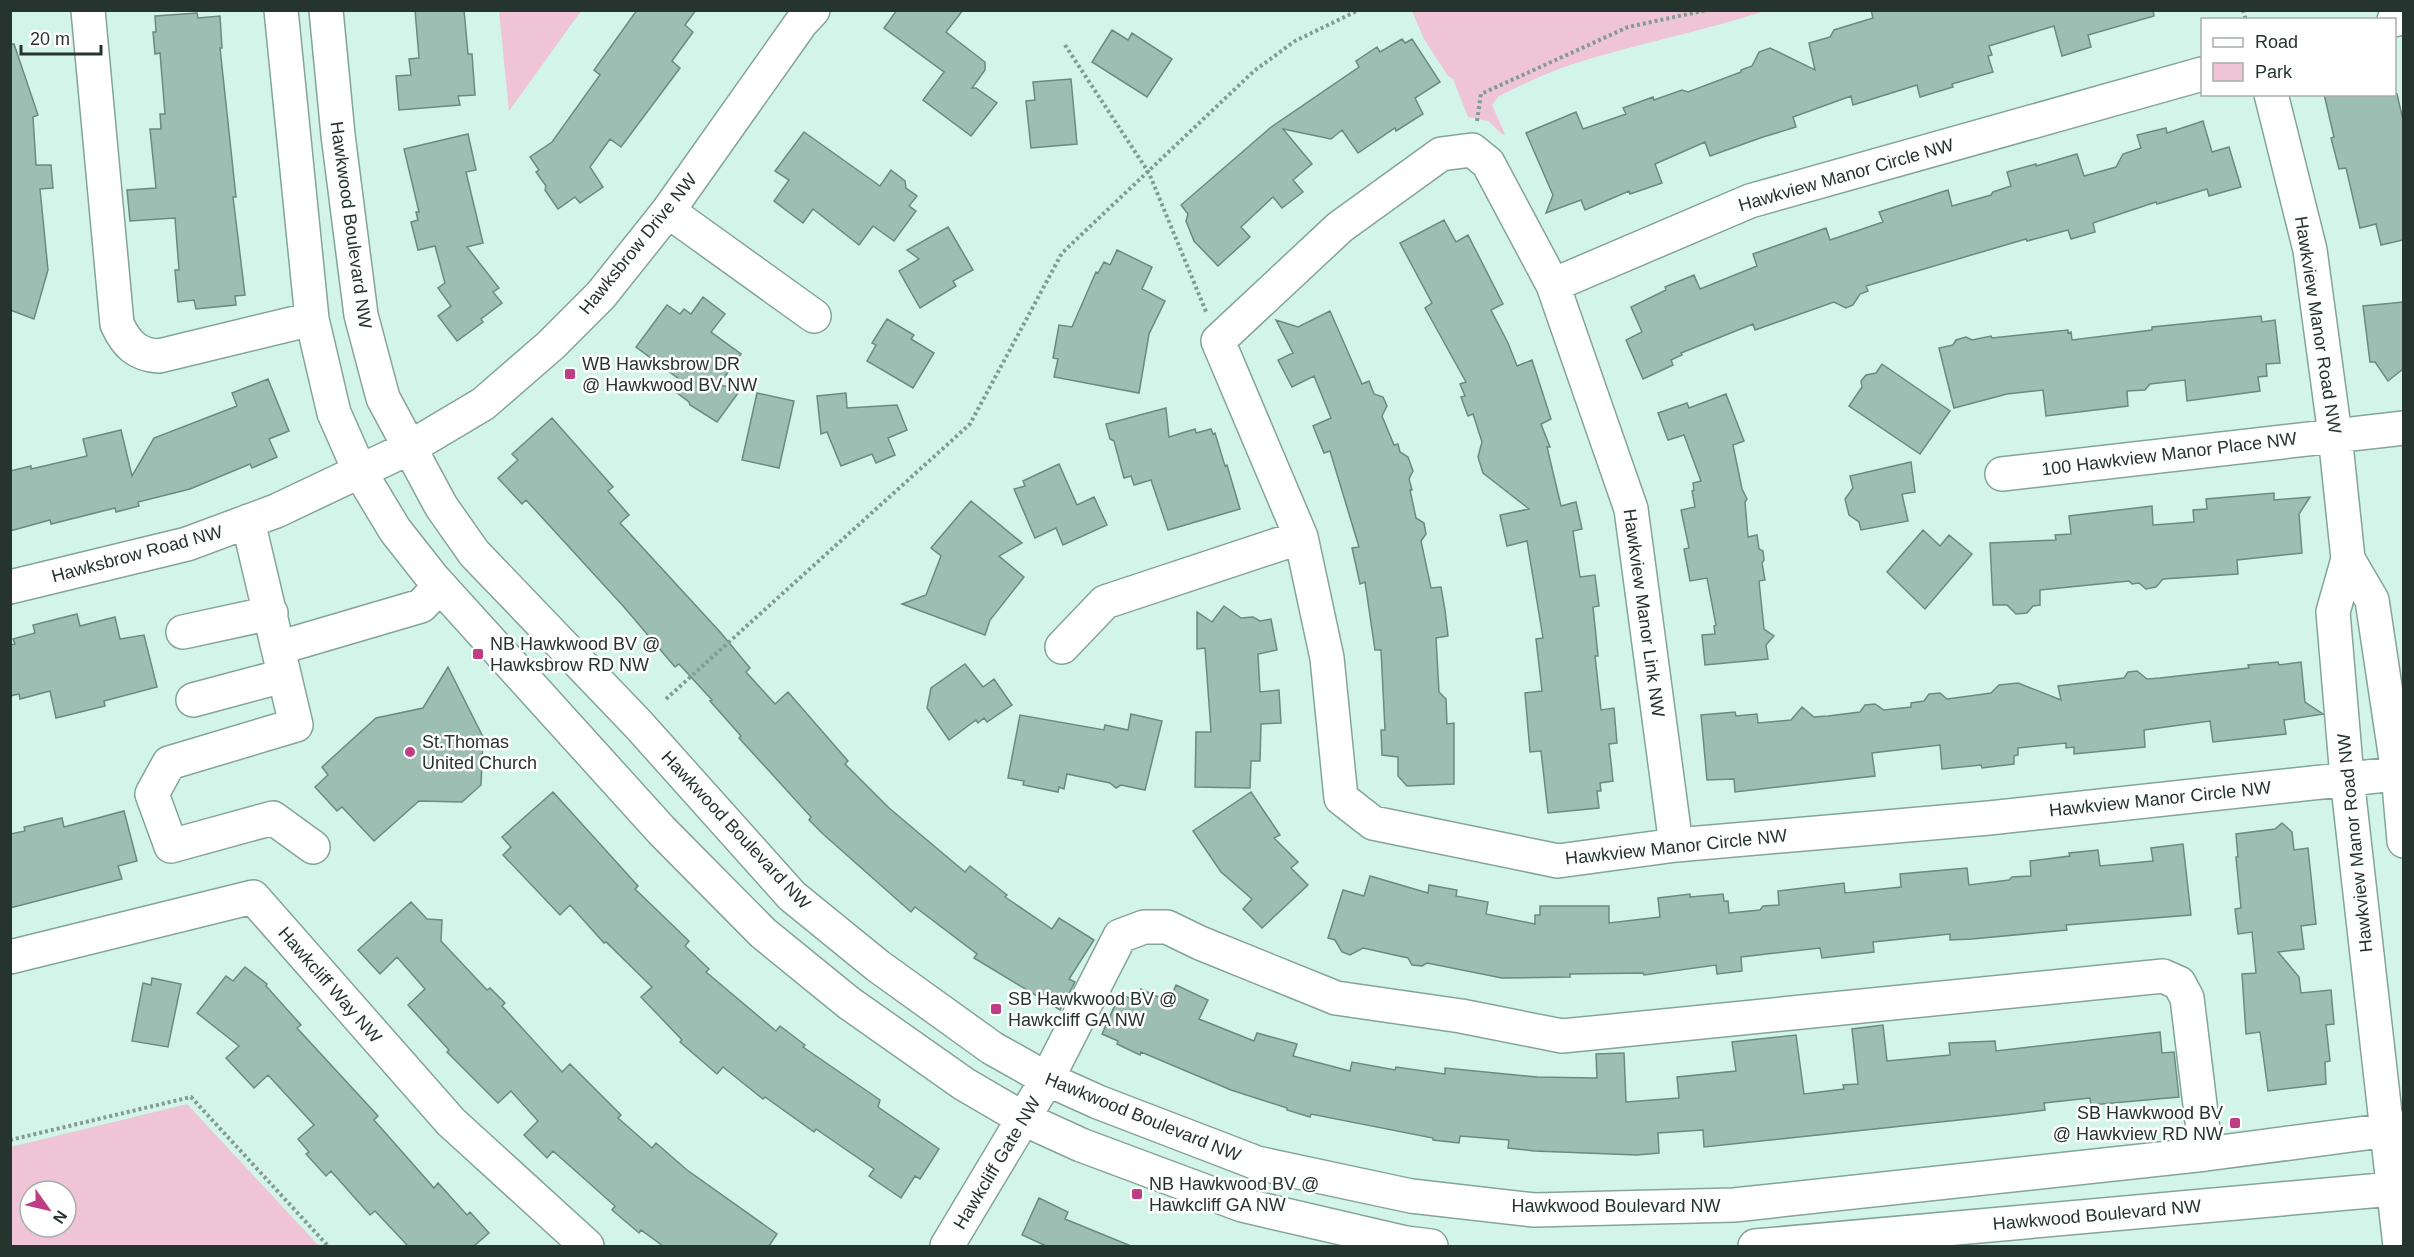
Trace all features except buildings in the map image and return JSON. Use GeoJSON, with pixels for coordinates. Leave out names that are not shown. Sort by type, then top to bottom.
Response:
{"type":"FeatureCollection","features":[{"type":"Feature","properties":{"kind":"street"},"geometry":{"type":"LineString","coordinates":[[88,10],[117,324],[124,340],[141,352],[159,356],[312,319]]}},
{"type":"Feature","properties":{"kind":"street"},"geometry":{"type":"LineString","coordinates":[[281,10],[312,319],[334,413],[360,472],[395,530],[440,586],[662,831],[763,933],[849,1003],[964,1084],[1024,1119],[1081,1145],[1242,1205],[1406,1243],[1431,1246]]}},
{"type":"Feature","properties":{"kind":"street","name":"Hawkwood Boulevard NW"},"geometry":{"type":"LineString","coordinates":[[326,10],[338,135],[361,315],[383,398],[441,506],[474,553],[638,724],[792,896],[878,966],[992,1047],[1047,1079],[1098,1102],[1257,1162],[1411,1196],[1534,1210],[1734,1205],[2206,1154],[2395,1129]]}},
{"type":"Feature","properties":{"kind":"street","name":"Hawksbrow Drive NW"},"geometry":{"type":"LineString","coordinates":[[360,472],[409,448],[483,404],[551,345],[600,296],[668,211],[801,23],[813,10]]}},
{"type":"Feature","properties":{"kind":"street","name":"Hawkview Manor Circle NW"},"geometry":{"type":"LineString","coordinates":[[1553,285],[1750,201],[2201,74]]}},
{"type":"Feature","properties":{"kind":"street","name":"Hawkview Manor Road NW"},"geometry":{"type":"LineString","coordinates":[[2272,96],[2310,249],[2336,435],[2348,559],[2333,612],[2347,778],[2395,1129],[2400,1246]]}},
{"type":"Feature","properties":{"kind":"street"},"geometry":{"type":"LineString","coordinates":[[1218,341],[1340,227],[1441,153],[1472,150],[1488,162],[1553,285]]}},
{"type":"Feature","properties":{"kind":"street"},"geometry":{"type":"LineString","coordinates":[[668,211],[814,316]]}},
{"type":"Feature","properties":{"kind":"street","name":"Hawkview Manor Link NW"},"geometry":{"type":"LineString","coordinates":[[1553,285],[1631,509],[1677,845]]}},
{"type":"Feature","properties":{"kind":"street","name":"Hawkview Manor Circle NW"},"geometry":{"type":"LineString","coordinates":[[1218,341],[1300,537],[1327,658],[1341,798],[1373,823],[1558,861],[1677,845],[1989,818],[2401,773]]}},
{"type":"Feature","properties":{"kind":"street","name":"100 Hawkview Manor Place NW"},"geometry":{"type":"LineString","coordinates":[[2002,474],[2403,428]]}},
{"type":"Feature","properties":{"kind":"street","name":"Hawksbrow Road NW"},"geometry":{"type":"LineString","coordinates":[[10,587],[188,544],[276,511],[360,472]]}},
{"type":"Feature","properties":{"kind":"street"},"geometry":{"type":"LineString","coordinates":[[248,521],[296,725],[169,764],[152,794],[171,846],[273,818],[313,847]]}},
{"type":"Feature","properties":{"kind":"street"},"geometry":{"type":"LineString","coordinates":[[1062,647],[1105,602],[1300,537]]}},
{"type":"Feature","properties":{"kind":"street","name":"Hawkview Manor Road NW"},"geometry":{"type":"LineString","coordinates":[[2348,559],[2372,600],[2401,773],[2403,841]]}},
{"type":"Feature","properties":{"kind":"street"},"geometry":{"type":"LineString","coordinates":[[193,700],[280,662],[421,606],[440,586]]}},
{"type":"Feature","properties":{"kind":"street"},"geometry":{"type":"LineString","coordinates":[[183,632],[271,613]]}},
{"type":"Feature","properties":{"kind":"street","name":"Hawkcliff Way NW"},"geometry":{"type":"LineString","coordinates":[[10,957],[253,897],[451,1122],[587,1246]]}},
{"type":"Feature","properties":{"kind":"street","name":"Hawkcliff Gate NW"},"geometry":{"type":"LineString","coordinates":[[947,1246],[1047,1079],[1120,936],[1144,927],[1167,927],[1200,943],[1336,998],[1461,1016],[1562,1036],[2163,976],[2179,983],[2187,998],[2206,1154]]}},
{"type":"Feature","properties":{"kind":"street","name":"Hawkwood Boulevard NW"},"geometry":{"type":"LineString","coordinates":[[1755,1246],[2398,1189]]}},
{"type":"Feature","properties":{"kind":"street"},"geometry":{"type":"LineString","coordinates":[[1734,1205],[1736,1246]]}},
{"type":"Feature","properties":{"kind":"path"},"geometry":{"type":"LineString","coordinates":[[666,699],[970,424],[1062,253],[1254,71],[1295,41],[1359,10]]}},
{"type":"Feature","properties":{"kind":"path"},"geometry":{"type":"LineString","coordinates":[[1477,121],[1481,94],[1628,27],[1707,10]]}},
{"type":"Feature","properties":{"kind":"path"},"geometry":{"type":"LineString","coordinates":[[1065,45],[1149,173],[1218,341]]}},
{"type":"Feature","properties":{"kind":"path"},"geometry":{"type":"LineString","coordinates":[[10,1140],[191,1096],[328,1246]]}},
{"type":"Feature","properties":{"kind":"green space"},"geometry":{"type":"Polygon","coordinates":[[[499,11],[581,11],[509,111],[499,11]]]}},
{"type":"Feature","properties":{"kind":"green space"},"geometry":{"type":"Polygon","coordinates":[[[1412,11],[1765,11],[1594,58],[1543,75],[1499,96],[1492,105],[1505,134],[1503,135],[1488,121],[1468,117],[1453,79],[1448,76],[1424,39],[1412,11]]]}},
{"type":"Feature","properties":{"kind":"green space"},"geometry":{"type":"Polygon","coordinates":[[[187,1104],[319,1246],[11,1246],[11,1147],[187,1104]]]}},
{"type":"Feature","properties":{"kind":"place","name":"WB Hawksbrow DR @ Hawkwood BV NW"},"geometry":{"type":"Point","coordinates":[570,374]}},
{"type":"Feature","properties":{"kind":"place","name":"NB Hawkwood BV @ Hawksbrow RD NW"},"geometry":{"type":"Point","coordinates":[478,654]}},
{"type":"Feature","properties":{"kind":"place","name":"St.Thomas United Church"},"geometry":{"type":"Point","coordinates":[410,752]}},
{"type":"Feature","properties":{"kind":"place","name":"SB Hawkwood BV @ Hawkcliff GA NW"},"geometry":{"type":"Point","coordinates":[996,1009]}},
{"type":"Feature","properties":{"kind":"place","name":"SB Hawkwood BV @ Hawkview RD NW"},"geometry":{"type":"Point","coordinates":[2235,1123]}},
{"type":"Feature","properties":{"kind":"place","name":"NB Hawkwood BV @ Hawkcliff GA NW"},"geometry":{"type":"Point","coordinates":[1137,1194]}}]}
